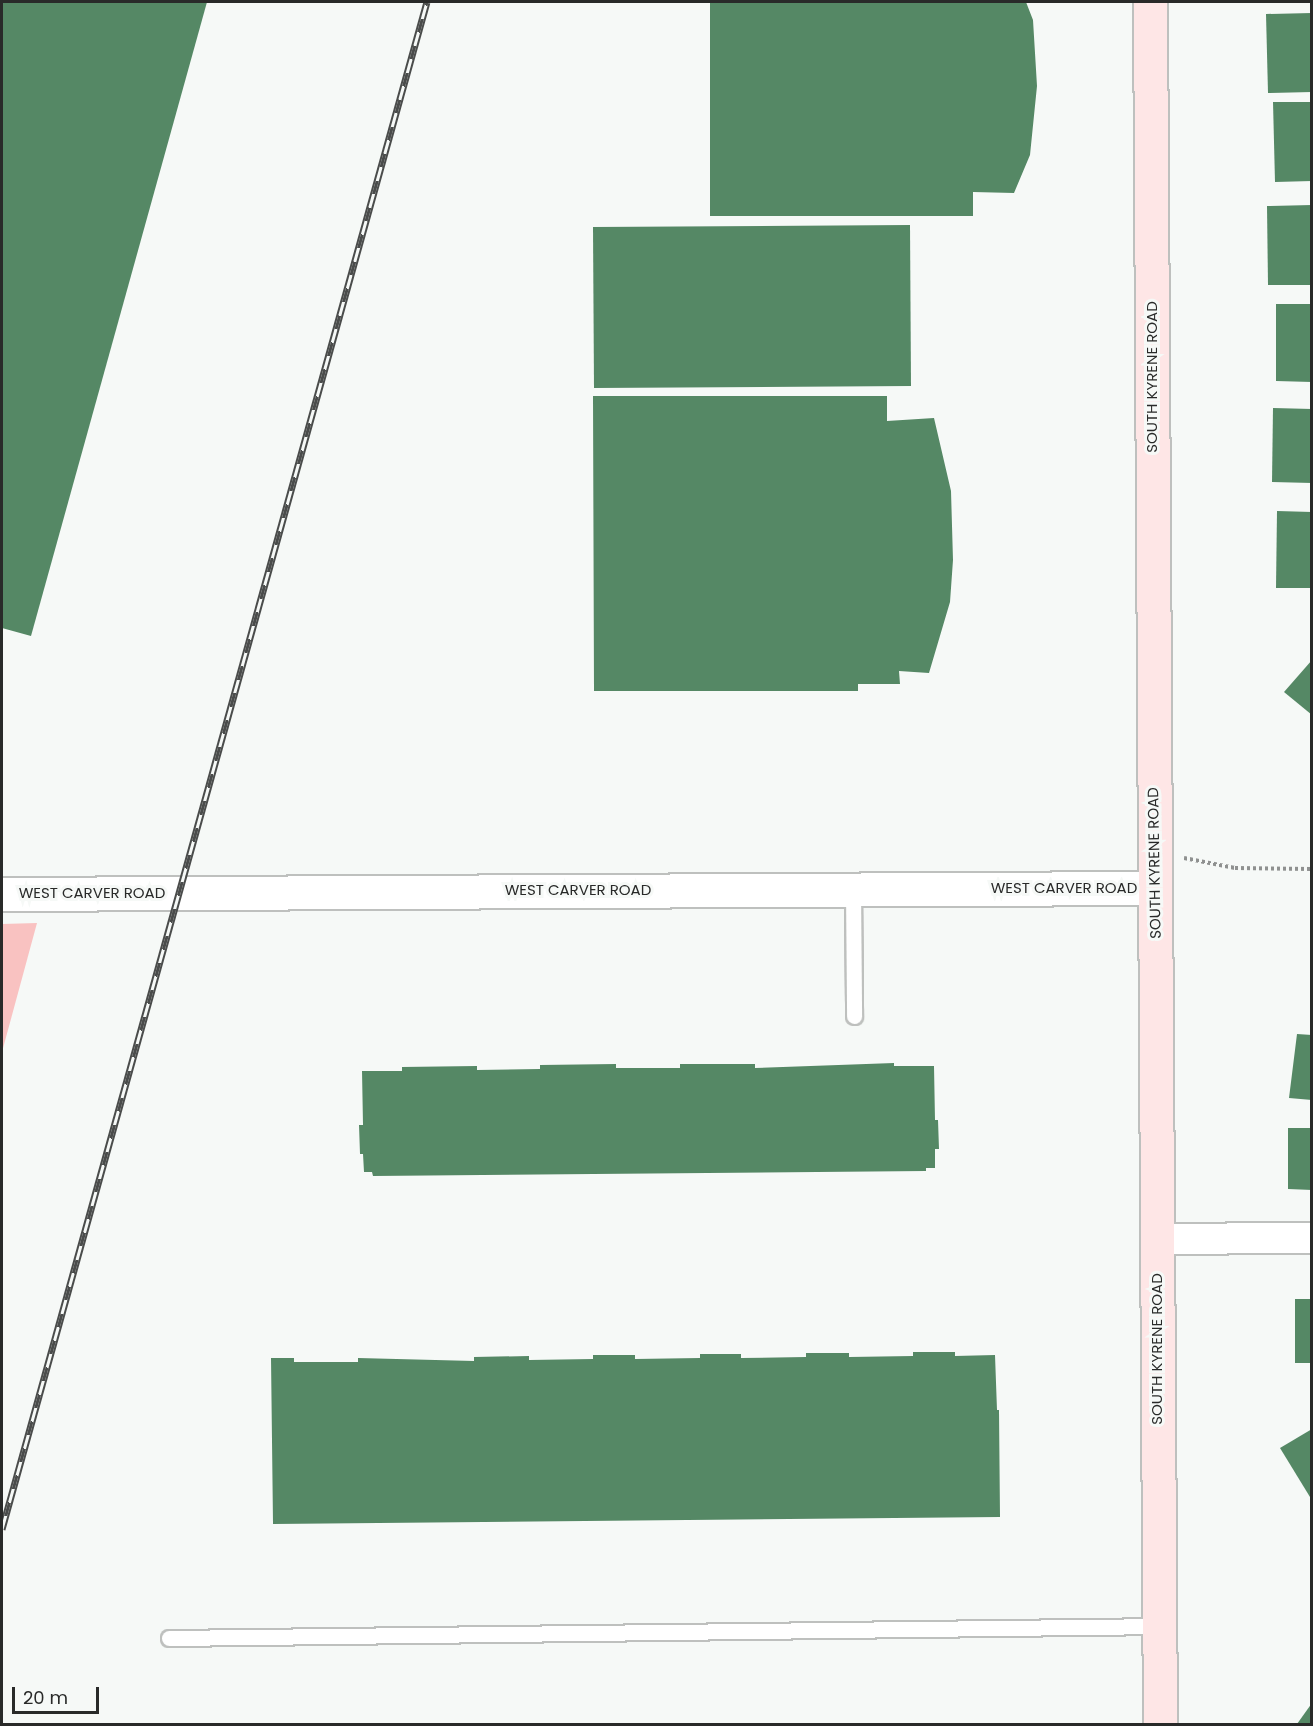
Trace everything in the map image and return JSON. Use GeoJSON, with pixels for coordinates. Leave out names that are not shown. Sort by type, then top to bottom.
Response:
{"type":"FeatureCollection","features":[{"type":"Feature","properties":{"kind":"main road","name":"SOUTH KYRENE ROAD"},"geometry":{"type":"LineString","coordinates":[[1150,2],[1160,1725]]}},
{"type":"Feature","properties":{"kind":"street","name":"WEST CARVER ROAD"},"geometry":{"type":"LineString","coordinates":[[2,894],[1155,888]]}},
{"type":"Feature","properties":{"kind":"street"},"geometry":{"type":"LineString","coordinates":[[1157,1239],[1311,1238]]}},
{"type":"Feature","properties":{"kind":"lane"},"geometry":{"type":"LineString","coordinates":[[853,889],[854,1016]]}},
{"type":"Feature","properties":{"kind":"lane"},"geometry":{"type":"LineString","coordinates":[[169,1638],[1159,1626]]}},
{"type":"Feature","properties":{"kind":"path"},"geometry":{"type":"LineString","coordinates":[[1213,863],[1235,868],[1311,869]]}},
{"type":"Feature","properties":{"kind":"shaded area"},"geometry":{"type":"Polygon","coordinates":[[[37,923],[2,1052],[2,924],[37,923]]]}},
{"type":"Feature","properties":{"kind":"building"},"geometry":{"type":"Polygon","coordinates":[[[2,2],[207,2],[31,636],[2,628],[2,2]]]}},
{"type":"Feature","properties":{"kind":"building"},"geometry":{"type":"Polygon","coordinates":[[[710,2],[1026,2],[1033,20],[1037,86],[1030,155],[1014,193],[973,192],[973,216],[710,216],[710,2]]]}},
{"type":"Feature","properties":{"kind":"building"},"geometry":{"type":"Polygon","coordinates":[[[1312,13],[1312,92],[1268,93],[1266,14],[1312,13]]]}},
{"type":"Feature","properties":{"kind":"building"},"geometry":{"type":"Polygon","coordinates":[[[1273,102],[1312,102],[1312,181],[1275,182],[1273,102]]]}},
{"type":"Feature","properties":{"kind":"building"},"geometry":{"type":"Polygon","coordinates":[[[1312,205],[1312,285],[1268,285],[1267,206],[1312,205]]]}},
{"type":"Feature","properties":{"kind":"building"},"geometry":{"type":"Polygon","coordinates":[[[910,225],[911,386],[594,388],[593,227],[910,225]]]}},
{"type":"Feature","properties":{"kind":"building"},"geometry":{"type":"Polygon","coordinates":[[[1276,304],[1312,304],[1312,382],[1276,381],[1276,304]]]}},
{"type":"Feature","properties":{"kind":"building"},"geometry":{"type":"Polygon","coordinates":[[[593,396],[887,396],[887,421],[934,418],[951,491],[953,560],[950,602],[929,673],[899,671],[900,684],[858,684],[858,691],[594,691],[593,396]]]}},
{"type":"Feature","properties":{"kind":"building"},"geometry":{"type":"Polygon","coordinates":[[[1273,408],[1312,409],[1312,483],[1272,482],[1273,408]]]}},
{"type":"Feature","properties":{"kind":"building"},"geometry":{"type":"Polygon","coordinates":[[[1277,511],[1312,512],[1312,588],[1276,588],[1277,511]]]}},
{"type":"Feature","properties":{"kind":"building"},"geometry":{"type":"Polygon","coordinates":[[[1312,660],[1312,715],[1284,692],[1312,660]]]}},
{"type":"Feature","properties":{"kind":"building"},"geometry":{"type":"Polygon","coordinates":[[[1297,1034],[1312,1035],[1312,1100],[1289,1098],[1297,1034]]]}},
{"type":"Feature","properties":{"kind":"building"},"geometry":{"type":"Polygon","coordinates":[[[894,1063],[894,1066],[934,1066],[935,1120],[938,1120],[939,1149],[935,1149],[935,1168],[926,1168],[926,1171],[373,1176],[372,1172],[364,1172],[363,1154],[360,1154],[359,1125],[363,1125],[362,1071],[402,1071],[402,1067],[477,1066],[477,1070],[540,1069],[540,1065],[616,1064],[616,1068],[680,1068],[680,1064],[755,1064],[755,1068],[894,1063]]]}},
{"type":"Feature","properties":{"kind":"building"},"geometry":{"type":"Polygon","coordinates":[[[1288,1128],[1312,1128],[1312,1190],[1288,1189],[1288,1128]]]}},
{"type":"Feature","properties":{"kind":"building"},"geometry":{"type":"Polygon","coordinates":[[[1295,1299],[1312,1299],[1312,1363],[1295,1363],[1295,1299]]]}},
{"type":"Feature","properties":{"kind":"building"},"geometry":{"type":"Polygon","coordinates":[[[913,1352],[955,1352],[955,1356],[995,1355],[997,1410],[999,1410],[1000,1517],[273,1524],[271,1358],[294,1358],[294,1362],[358,1362],[358,1358],[474,1361],[474,1357],[529,1356],[529,1360],[593,1359],[593,1355],[635,1355],[635,1359],[700,1358],[700,1354],[741,1354],[741,1358],[806,1357],[806,1353],[849,1353],[849,1357],[913,1356],[913,1352]]]}},
{"type":"Feature","properties":{"kind":"building"},"geometry":{"type":"Polygon","coordinates":[[[1312,1429],[1312,1496],[1310,1497],[1280,1448],[1312,1429]]]}},
{"type":"Feature","properties":{"kind":"building"},"geometry":{"type":"Polygon","coordinates":[[[1312,1703],[1312,1724],[1297,1724],[1312,1703]]]}},
{"type":"Feature","properties":{"kind":"railway"},"geometry":{"type":"LineString","coordinates":[[2,1529],[427,2]]}}]}
